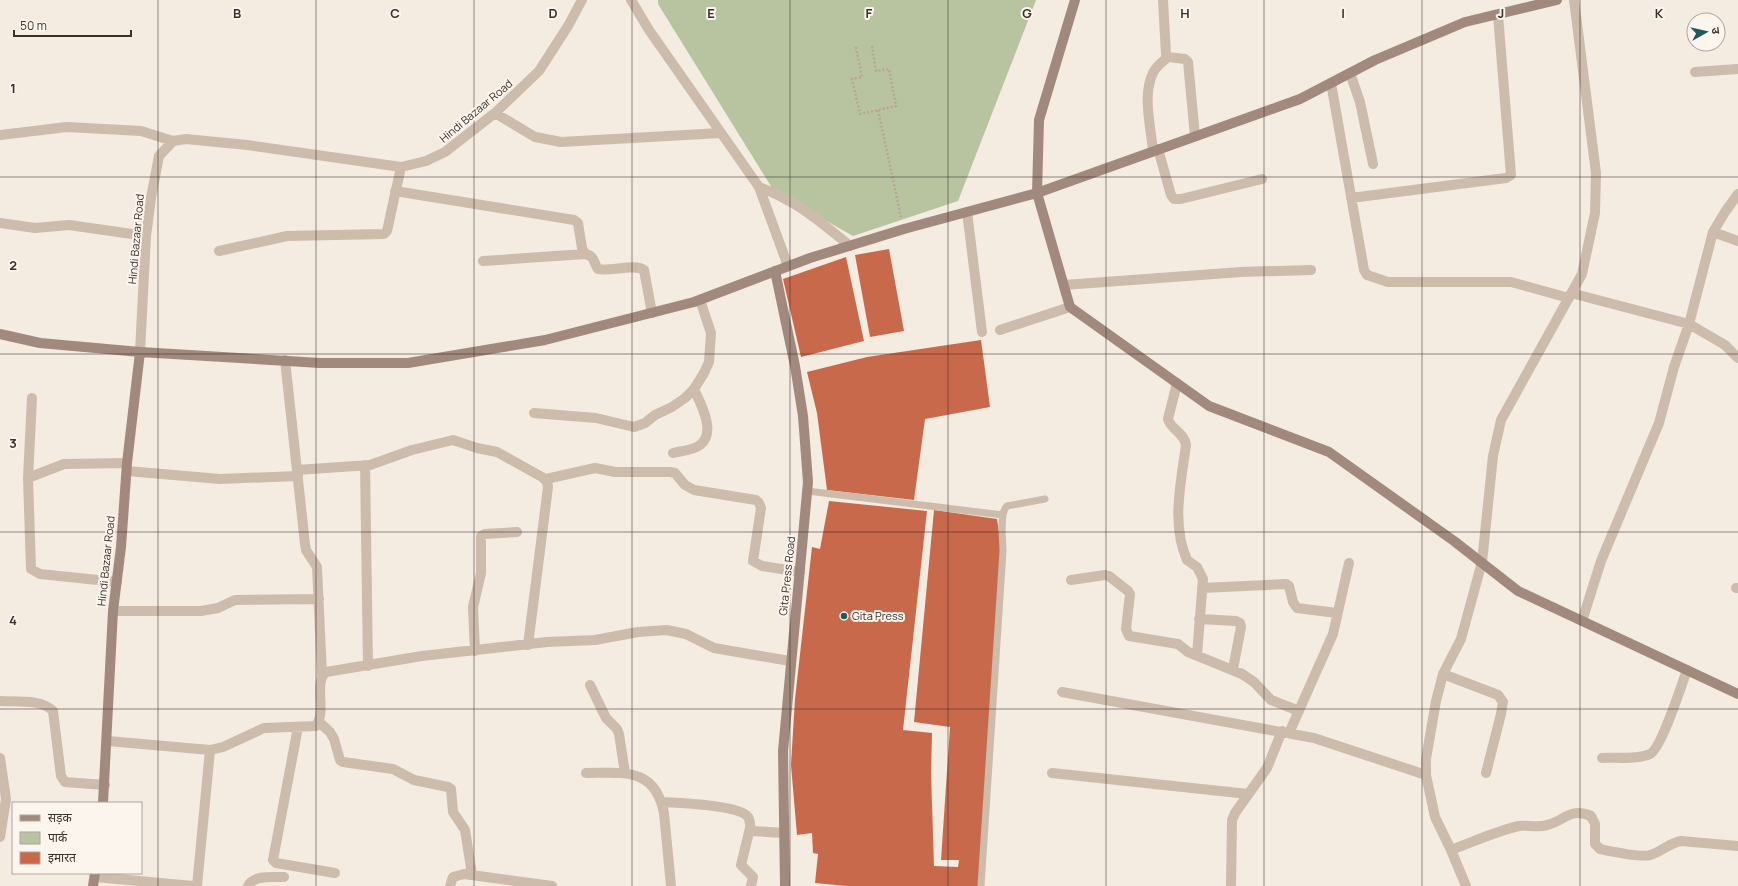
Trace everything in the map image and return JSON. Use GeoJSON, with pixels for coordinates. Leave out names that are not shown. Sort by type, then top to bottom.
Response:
{"type":"FeatureCollection","features":[{"type":"Feature","properties":{"kind":"street","name":"Hindi Bazaar Road"},"geometry":{"type":"LineString","coordinates":[[103,802],[108,741],[113,611],[140,352],[146,236],[159,156],[173,141],[186,139],[247,145],[401,167],[426,161],[445,152],[495,113],[539,71],[568,26],[582,0]]}},
{"type":"Feature","properties":{"kind":"street"},"geometry":{"type":"LineString","coordinates":[[632,0],[649,30],[759,187],[788,266]]}},
{"type":"Feature","properties":{"kind":"street"},"geometry":{"type":"LineString","coordinates":[[1075,0],[1039,120],[1037,194],[1070,308],[1209,406],[1329,452],[1482,562],[1518,591],[1738,694]]}},
{"type":"Feature","properties":{"kind":"street"},"geometry":{"type":"LineString","coordinates":[[1163,0],[1165,50],[1168,57]]}},
{"type":"Feature","properties":{"kind":"street"},"geometry":{"type":"LineString","coordinates":[[0,334],[40,343],[140,352],[320,363],[408,363],[545,340],[700,300],[788,266],[904,229],[1037,194],[1300,99],[1375,60],[1465,22],[1557,0]]}},
{"type":"Feature","properties":{"kind":"street"},"geometry":{"type":"LineString","coordinates":[[1466,886],[1452,850],[1435,817],[1426,775],[1426,759],[1436,701],[1443,674],[1461,639],[1482,562],[1493,456],[1501,420],[1582,274],[1595,213],[1597,191],[1596,174],[1574,0]]}},
{"type":"Feature","properties":{"kind":"street"},"geometry":{"type":"LineString","coordinates":[[1352,198],[1501,179],[1511,175],[1498,15]]}},
{"type":"Feature","properties":{"kind":"street"},"geometry":{"type":"LineString","coordinates":[[1195,136],[1188,62],[1185,59],[1168,57],[1157,66],[1149,82],[1148,95],[1156,150],[1171,195],[1174,199],[1181,199],[1262,179]]}},
{"type":"Feature","properties":{"kind":"street"},"geometry":{"type":"LineString","coordinates":[[1695,72],[1738,69]]}},
{"type":"Feature","properties":{"kind":"street"},"geometry":{"type":"LineString","coordinates":[[1350,73],[1360,102],[1373,164]]}},
{"type":"Feature","properties":{"kind":"street"},"geometry":{"type":"LineString","coordinates":[[1331,83],[1364,270],[1367,274],[1388,282],[1511,282],[1570,295],[1689,324],[1725,345],[1738,358]]}},
{"type":"Feature","properties":{"kind":"street"},"geometry":{"type":"LineString","coordinates":[[495,113],[535,138],[561,142],[721,133]]}},
{"type":"Feature","properties":{"kind":"street"},"geometry":{"type":"LineString","coordinates":[[0,135],[67,127],[141,131],[173,141]]}},
{"type":"Feature","properties":{"kind":"street"},"geometry":{"type":"LineString","coordinates":[[219,251],[287,236],[384,234],[387,231],[401,167]]}},
{"type":"Feature","properties":{"kind":"street"},"geometry":{"type":"LineString","coordinates":[[759,187],[781,195],[799,205],[850,246]]}},
{"type":"Feature","properties":{"kind":"street"},"geometry":{"type":"LineString","coordinates":[[395,191],[570,218],[578,223],[582,248],[585,254]]}},
{"type":"Feature","properties":{"kind":"street"},"geometry":{"type":"LineString","coordinates":[[1582,621],[1601,561],[1659,423],[1674,367],[1689,324],[1713,232],[1738,194]]}},
{"type":"Feature","properties":{"kind":"street"},"geometry":{"type":"LineString","coordinates":[[967,212],[982,332]]}},
{"type":"Feature","properties":{"kind":"street"},"geometry":{"type":"LineString","coordinates":[[0,223],[36,228],[69,225],[146,236]]}},
{"type":"Feature","properties":{"kind":"street"},"geometry":{"type":"LineString","coordinates":[[1713,232],[1738,241]]}},
{"type":"Feature","properties":{"kind":"street"},"geometry":{"type":"LineString","coordinates":[[483,261],[585,254],[590,255],[598,268],[604,270],[639,268],[644,270],[652,312]]}},
{"type":"Feature","properties":{"kind":"street"},"geometry":{"type":"LineString","coordinates":[[1064,285],[1241,272],[1311,270]]}},
{"type":"Feature","properties":{"kind":"street","name":"Gita Press Road"},"geometry":{"type":"LineString","coordinates":[[775,271],[797,380],[806,452],[807,490],[790,661],[783,751],[785,886]]}},
{"type":"Feature","properties":{"kind":"street"},"geometry":{"type":"LineString","coordinates":[[534,413],[596,418],[634,427],[640,426],[654,415],[672,407],[694,389],[709,362],[711,333],[700,300]]}},
{"type":"Feature","properties":{"kind":"street"},"geometry":{"type":"LineString","coordinates":[[1000,330],[1070,308]]}},
{"type":"Feature","properties":{"kind":"street"},"geometry":{"type":"LineString","coordinates":[[108,741],[210,750],[223,747],[264,728],[316,726],[319,722],[321,717],[320,680],[322,675],[317,567],[306,550],[305,544],[286,360]]}},
{"type":"Feature","properties":{"kind":"street"},"geometry":{"type":"LineString","coordinates":[[1177,383],[1168,414],[1169,422],[1183,435],[1186,445],[1177,517],[1178,526],[1187,560],[1197,567],[1201,572],[1203,579],[1197,655]]}},
{"type":"Feature","properties":{"kind":"street"},"geometry":{"type":"LineString","coordinates":[[673,452],[701,445],[705,439],[707,424],[694,389]]}},
{"type":"Feature","properties":{"kind":"street"},"geometry":{"type":"LineString","coordinates":[[32,398],[28,478],[31,569],[40,574],[117,582]]}},
{"type":"Feature","properties":{"kind":"street"},"geometry":{"type":"LineString","coordinates":[[28,478],[64,464],[127,467],[220,479],[297,473],[380,462],[412,450],[453,440],[477,448],[497,452],[546,479],[595,468],[615,472],[670,472],[675,473],[685,485],[694,490],[756,500],[759,503],[760,508],[753,561],[762,566],[800,572]]}},
{"type":"Feature","properties":{"kind":"street"},"geometry":{"type":"LineString","coordinates":[[365,465],[368,666]]}},
{"type":"Feature","properties":{"kind":"street"},"geometry":{"type":"LineString","coordinates":[[528,645],[548,486],[546,479]]}},
{"type":"Feature","properties":{"kind":"street"},"geometry":{"type":"LineString","coordinates":[[475,651],[473,600],[480,572],[481,536],[486,534],[517,532]]}},
{"type":"Feature","properties":{"kind":"street"},"geometry":{"type":"LineString","coordinates":[[1231,886],[1232,820],[1235,813],[1267,768],[1299,710],[1330,642],[1349,563]]}},
{"type":"Feature","properties":{"kind":"street"},"geometry":{"type":"LineString","coordinates":[[1071,580],[1099,575],[1109,576],[1126,588],[1130,594],[1126,629],[1129,636],[1172,642],[1197,655],[1233,669],[1254,682],[1271,700],[1299,710]]}},
{"type":"Feature","properties":{"kind":"street"},"geometry":{"type":"LineString","coordinates":[[1202,588],[1286,584],[1289,586],[1293,602],[1297,608],[1337,613]]}},
{"type":"Feature","properties":{"kind":"street"},"geometry":{"type":"LineString","coordinates":[[113,611],[201,611],[218,608],[235,600],[319,598]]}},
{"type":"Feature","properties":{"kind":"street"},"geometry":{"type":"LineString","coordinates":[[1199,618],[1236,621],[1240,623],[1241,627],[1233,669]]}},
{"type":"Feature","properties":{"kind":"street"},"geometry":{"type":"LineString","coordinates":[[322,675],[326,672],[422,656],[595,640],[638,632],[667,630],[686,634],[714,648],[790,661]]}},
{"type":"Feature","properties":{"kind":"street"},"geometry":{"type":"LineString","coordinates":[[1602,758],[1644,756],[1652,753],[1660,740],[1687,670]]}},
{"type":"Feature","properties":{"kind":"street"},"geometry":{"type":"LineString","coordinates":[[1443,674],[1498,695],[1503,702],[1486,773]]}},
{"type":"Feature","properties":{"kind":"street"},"geometry":{"type":"LineString","coordinates":[[590,685],[606,718],[617,729],[619,734],[625,773]]}},
{"type":"Feature","properties":{"kind":"street"},"geometry":{"type":"LineString","coordinates":[[1062,692],[1314,738],[1426,775]]}},
{"type":"Feature","properties":{"kind":"street"},"geometry":{"type":"LineString","coordinates":[[0,701],[43,704],[50,707],[54,711],[61,776],[65,782],[105,785]]}},
{"type":"Feature","properties":{"kind":"street"},"geometry":{"type":"LineString","coordinates":[[319,722],[330,732],[340,760],[343,762],[393,769],[414,780],[448,787],[451,789],[453,812],[465,830],[472,874]]}},
{"type":"Feature","properties":{"kind":"street"},"geometry":{"type":"LineString","coordinates":[[298,727],[273,860],[276,864],[335,873]]}},
{"type":"Feature","properties":{"kind":"street"},"geometry":{"type":"LineString","coordinates":[[197,886],[210,750]]}},
{"type":"Feature","properties":{"kind":"street"},"geometry":{"type":"LineString","coordinates":[[0,758],[6,799],[2,816],[0,837]]}},
{"type":"Feature","properties":{"kind":"street"},"geometry":{"type":"LineString","coordinates":[[586,773],[625,773],[644,778],[655,788],[662,802],[671,886]]}},
{"type":"Feature","properties":{"kind":"street"},"geometry":{"type":"LineString","coordinates":[[1052,773],[1248,794]]}},
{"type":"Feature","properties":{"kind":"street"},"geometry":{"type":"LineString","coordinates":[[662,802],[729,808],[746,814],[750,821],[750,828],[741,861],[743,869],[753,877],[751,886]]}},
{"type":"Feature","properties":{"kind":"street"},"geometry":{"type":"LineString","coordinates":[[1452,850],[1516,827],[1549,825],[1570,814],[1583,813],[1590,816],[1594,824],[1595,844],[1600,849],[1647,856],[1675,842],[1681,841],[1738,846]]}},
{"type":"Feature","properties":{"kind":"street"},"geometry":{"type":"LineString","coordinates":[[750,828],[756,832],[784,833]]}},
{"type":"Feature","properties":{"kind":"street"},"geometry":{"type":"LineString","coordinates":[[248,886],[257,878],[284,881],[284,865]]}},
{"type":"Feature","properties":{"kind":"street"},"geometry":{"type":"LineString","coordinates":[[450,886],[453,877],[464,874],[552,886]]}},
{"type":"Feature","properties":{"kind":"street"},"geometry":{"type":"LineString","coordinates":[[94,879],[193,886]]}},
{"type":"Feature","properties":{"kind":"lane"},"geometry":{"type":"LineString","coordinates":[[807,490],[1002,515]]}},
{"type":"Feature","properties":{"kind":"lane"},"geometry":{"type":"LineString","coordinates":[[981,886],[1003,553],[1002,515],[1004,508],[1007,506],[1045,499]]}},
{"type":"Feature","properties":{"kind":"path"},"geometry":{"type":"LineString","coordinates":[[856,47],[862,77],[852,79],[860,114],[896,106],[889,69],[876,71],[872,46]]}},
{"type":"Feature","properties":{"kind":"path"},"geometry":{"type":"LineString","coordinates":[[878,110],[904,229]]}},
{"type":"Feature","properties":{"kind":"green space"},"geometry":{"type":"Polygon","coordinates":[[[658,0],[1036,0],[958,201],[853,236],[774,191],[658,4],[658,0]]]}},
{"type":"Feature","properties":{"kind":"building"},"geometry":{"type":"Polygon","coordinates":[[[889,249],[904,331],[870,337],[855,255],[889,249]]]}},
{"type":"Feature","properties":{"kind":"building"},"geometry":{"type":"Polygon","coordinates":[[[846,257],[864,341],[801,357],[783,279],[846,257]]]}},
{"type":"Feature","properties":{"kind":"building"},"geometry":{"type":"Polygon","coordinates":[[[981,340],[990,407],[925,419],[914,500],[827,490],[817,413],[807,372],[867,357],[981,340]]]}},
{"type":"Feature","properties":{"kind":"building"},"geometry":{"type":"Polygon","coordinates":[[[829,501],[927,511],[903,730],[932,733],[931,773],[934,866],[958,867],[959,860],[941,860],[950,727],[914,722],[934,510],[997,519],[1001,546],[979,886],[847,886],[815,883],[818,854],[813,853],[812,833],[797,835],[791,765],[795,699],[812,547],[820,549],[829,501]]]}},
{"type":"Feature","properties":{"kind":"place","name":"Gita Press"},"geometry":{"type":"Point","coordinates":[844,616]}}]}
